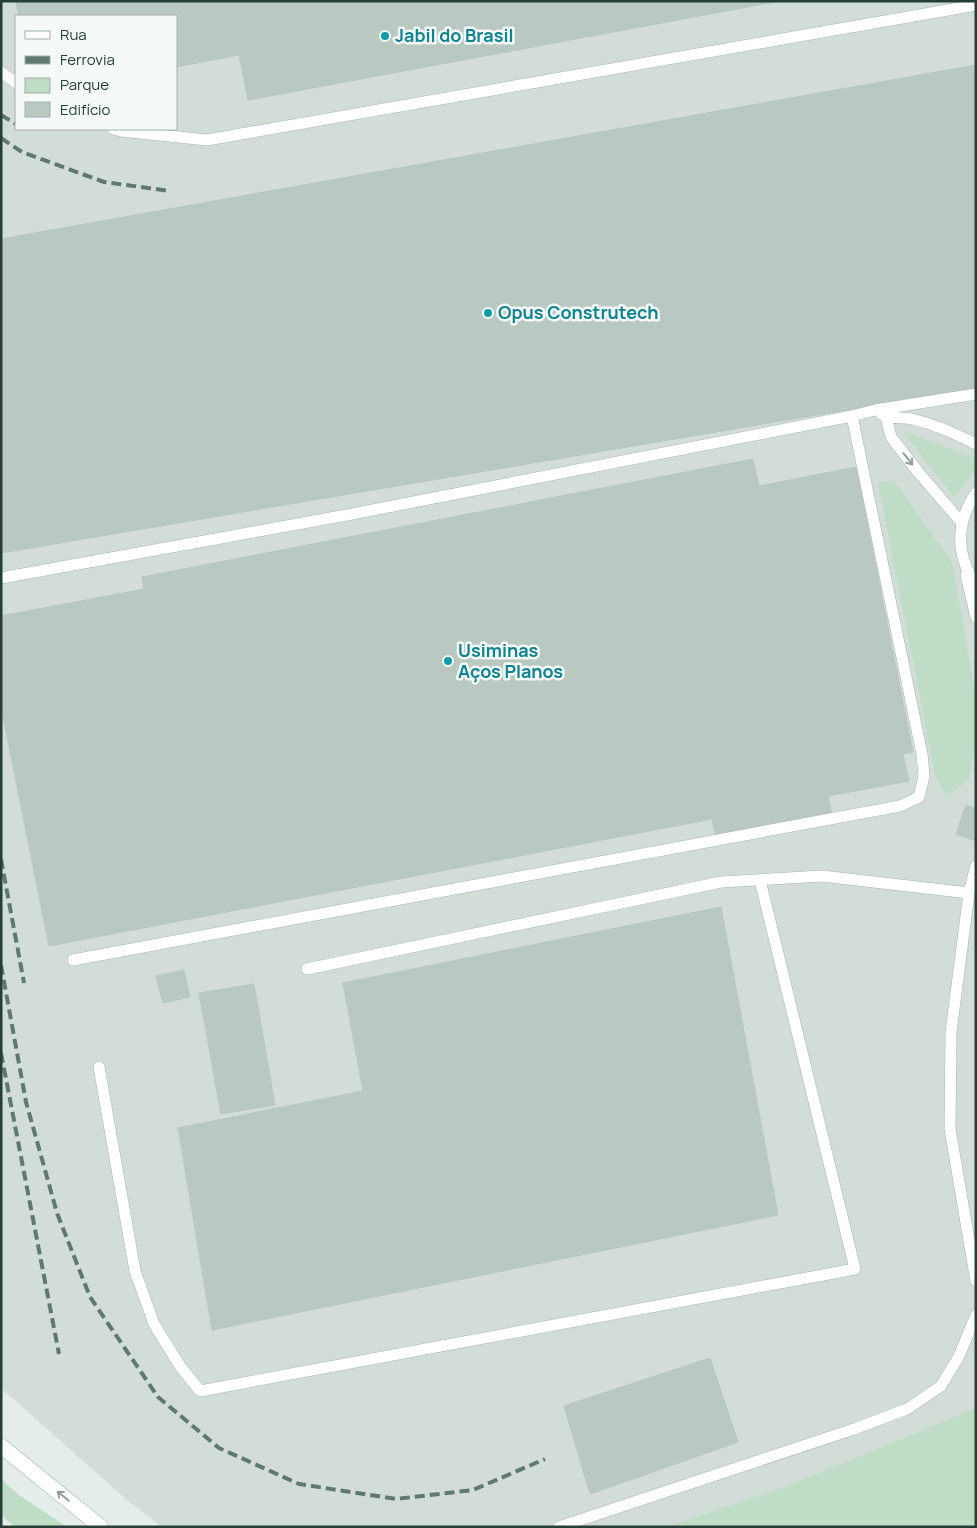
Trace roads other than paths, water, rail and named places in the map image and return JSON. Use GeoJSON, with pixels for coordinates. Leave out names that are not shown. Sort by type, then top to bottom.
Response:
{"type":"FeatureCollection","features":[{"type":"Feature","properties":{"kind":"main road"},"geometry":{"type":"LineString","coordinates":[[1,1446],[101,1527]]}},
{"type":"Feature","properties":{"kind":"lane"},"geometry":{"type":"LineString","coordinates":[[117,130],[207,140],[976,5]]}},
{"type":"Feature","properties":{"kind":"lane"},"geometry":{"type":"LineString","coordinates":[[1,72],[15,82]]}},
{"type":"Feature","properties":{"kind":"lane"},"geometry":{"type":"LineString","coordinates":[[1,578],[347,515],[875,410],[976,394]]}},
{"type":"Feature","properties":{"kind":"lane"},"geometry":{"type":"LineString","coordinates":[[875,410],[886,417],[910,418],[930,424],[976,444]]}},
{"type":"Feature","properties":{"kind":"lane"},"geometry":{"type":"LineString","coordinates":[[73,960],[900,806],[919,797],[924,776],[922,754],[852,416]]}},
{"type":"Feature","properties":{"kind":"lane"},"geometry":{"type":"LineString","coordinates":[[886,417],[890,437],[918,473],[962,523]]}},
{"type":"Feature","properties":{"kind":"lane"},"geometry":{"type":"LineString","coordinates":[[976,493],[968,504],[962,523],[960,546],[976,617]]}},
{"type":"Feature","properties":{"kind":"lane"},"geometry":{"type":"LineString","coordinates":[[960,546],[967,572],[976,585]]}},
{"type":"Feature","properties":{"kind":"lane"},"geometry":{"type":"LineString","coordinates":[[976,866],[969,893],[951,1032],[950,1129],[976,1281]]}},
{"type":"Feature","properties":{"kind":"lane"},"geometry":{"type":"LineString","coordinates":[[307,969],[721,882],[822,876],[969,893]]}},
{"type":"Feature","properties":{"kind":"lane"},"geometry":{"type":"LineString","coordinates":[[99,1067],[135,1271],[154,1324],[180,1366],[200,1391],[854,1269],[760,880]]}},
{"type":"Feature","properties":{"kind":"lane"},"geometry":{"type":"LineString","coordinates":[[559,1527],[854,1429],[907,1409],[940,1386],[959,1356],[976,1315]]}},
{"type":"Feature","properties":{"kind":"railway"},"geometry":{"type":"LineString","coordinates":[[1,115],[15,123]]}},
{"type":"Feature","properties":{"kind":"railway"},"geometry":{"type":"LineString","coordinates":[[1,138],[22,152],[104,182],[170,191]]}},
{"type":"Feature","properties":{"kind":"railway"},"geometry":{"type":"LineString","coordinates":[[1,859],[24,983]]}},
{"type":"Feature","properties":{"kind":"railway"},"geometry":{"type":"LineString","coordinates":[[1,965],[26,1102],[57,1213],[90,1297],[158,1397],[219,1448],[299,1484],[396,1499],[473,1490],[545,1459]]}},
{"type":"Feature","properties":{"kind":"railway"},"geometry":{"type":"LineString","coordinates":[[1,1053],[59,1354]]}},
{"type":"Feature","properties":{"kind":"place","name":"Jabil do Brasil"},"geometry":{"type":"Point","coordinates":[385,36]}},
{"type":"Feature","properties":{"kind":"place","name":"Opus Construtech"},"geometry":{"type":"Point","coordinates":[488,313]}},
{"type":"Feature","properties":{"kind":"place","name":"Usiminas Aços Planos"},"geometry":{"type":"Point","coordinates":[448,661]}}]}
